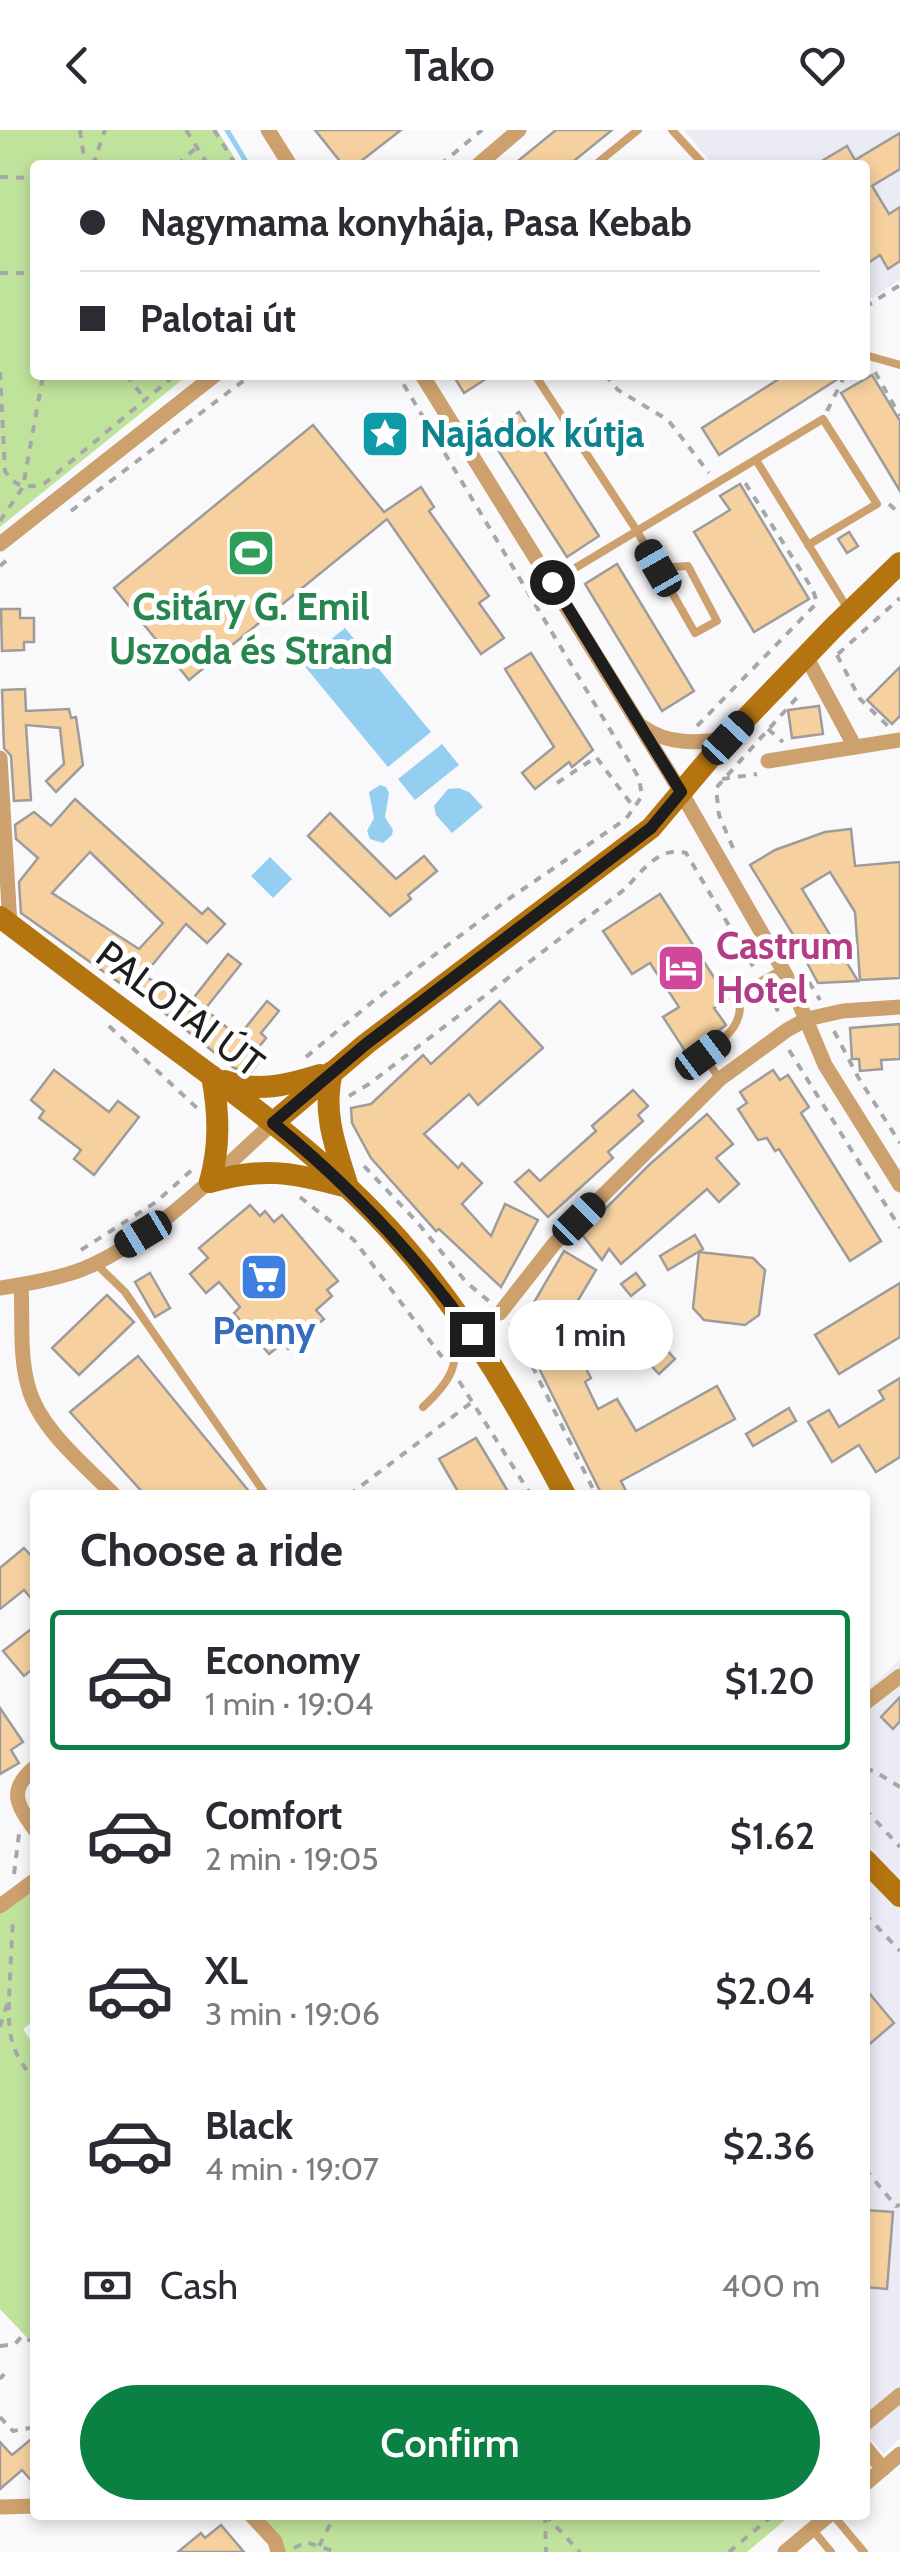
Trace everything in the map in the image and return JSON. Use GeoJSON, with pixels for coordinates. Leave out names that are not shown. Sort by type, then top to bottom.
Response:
{"type":"FeatureCollection","features":[{"type":"Feature","properties":{"kind":"main road"},"geometry":{"type":"LineString","coordinates":[[273,1123],[332,1072],[651,828],[728,738],[900,564]]}},
{"type":"Feature","properties":{"kind":"main road","name":"PALOTAI ÚT"},"geometry":{"type":"LineString","coordinates":[[5,921],[273,1123],[348,1187],[410,1252],[457,1313],[506,1386],[562,1490]]}},
{"type":"Feature","properties":{"kind":"main road"},"geometry":{"type":"LineString","coordinates":[[203,1174],[216,1160],[218,1128],[212,1076],[253,1088],[280,1086],[332,1072]]}},
{"type":"Feature","properties":{"kind":"main road"},"geometry":{"type":"LineString","coordinates":[[332,1072],[328,1121],[348,1187]]}},
{"type":"Feature","properties":{"kind":"main road"},"geometry":{"type":"LineString","coordinates":[[203,1174],[288,1172],[348,1187]]}},
{"type":"Feature","properties":{"kind":"main road"},"geometry":{"type":"LineString","coordinates":[[870,1865],[900,1896]]}},
{"type":"Feature","properties":{"kind":"street"},"geometry":{"type":"LineString","coordinates":[[268,130],[287,160]]}},
{"type":"Feature","properties":{"kind":"street"},"geometry":{"type":"LineString","coordinates":[[484,160],[519,130]]}},
{"type":"Feature","properties":{"kind":"street"},"geometry":{"type":"LineString","coordinates":[[6,550],[209,380]]}},
{"type":"Feature","properties":{"kind":"street"},"geometry":{"type":"LineString","coordinates":[[425,380],[681,792],[783,969],[826,1065],[900,1185]]}},
{"type":"Feature","properties":{"kind":"street"},"geometry":{"type":"LineString","coordinates":[[806,656],[855,747]]}},
{"type":"Feature","properties":{"kind":"street"},"geometry":{"type":"LineString","coordinates":[[640,724],[660,736],[683,742],[728,738]]}},
{"type":"Feature","properties":{"kind":"street"},"geometry":{"type":"LineString","coordinates":[[768,761],[900,740]]}},
{"type":"Feature","properties":{"kind":"street"},"geometry":{"type":"LineString","coordinates":[[0,758],[5,921]]}},
{"type":"Feature","properties":{"kind":"street"},"geometry":{"type":"LineString","coordinates":[[500,1312],[554,1244],[720,1079],[807,1019],[843,1011],[900,1007]]}},
{"type":"Feature","properties":{"kind":"street"},"geometry":{"type":"LineString","coordinates":[[2,1288],[57,1277],[94,1262],[168,1216],[203,1174],[273,1123]]}},
{"type":"Feature","properties":{"kind":"street"},"geometry":{"type":"LineString","coordinates":[[21,1285],[25,1368],[36,1404],[48,1424],[109,1490]]}},
{"type":"Feature","properties":{"kind":"street"},"geometry":{"type":"LineString","coordinates":[[870,1699],[900,1676]]}},
{"type":"Feature","properties":{"kind":"street"},"geometry":{"type":"LineString","coordinates":[[30,1771],[20,1780],[17,1798],[30,1823]]}},
{"type":"Feature","properties":{"kind":"street"},"geometry":{"type":"LineString","coordinates":[[0,1906],[30,1884]]}},
{"type":"Feature","properties":{"kind":"street"},"geometry":{"type":"LineString","coordinates":[[870,2420],[900,2394]]}},
{"type":"Feature","properties":{"kind":"street"},"geometry":{"type":"LineString","coordinates":[[870,2454],[883,2468]]}},
{"type":"Feature","properties":{"kind":"street"},"geometry":{"type":"LineString","coordinates":[[870,2480],[900,2454]]}},
{"type":"Feature","properties":{"kind":"street"},"geometry":{"type":"LineString","coordinates":[[0,2507],[30,2506]]}},
{"type":"Feature","properties":{"kind":"street"},"geometry":{"type":"LineString","coordinates":[[255,2520],[281,2552]]}},
{"type":"Feature","properties":{"kind":"street"},"geometry":{"type":"LineString","coordinates":[[785,2552],[824,2520]]}},
{"type":"Feature","properties":{"kind":"lane"},"geometry":{"type":"LineString","coordinates":[[602,160],[638,130]]}},
{"type":"Feature","properties":{"kind":"lane"},"geometry":{"type":"LineString","coordinates":[[672,130],[699,160]]}},
{"type":"Feature","properties":{"kind":"lane"},"geometry":{"type":"LineString","coordinates":[[870,357],[900,365]]}},
{"type":"Feature","properties":{"kind":"lane"},"geometry":{"type":"LineString","coordinates":[[538,380],[695,632],[717,621],[688,566],[658,568]]}},
{"type":"Feature","properties":{"kind":"lane"},"geometry":{"type":"LineString","coordinates":[[552,582],[823,419],[876,504],[808,545]]}},
{"type":"Feature","properties":{"kind":"lane"},"geometry":{"type":"LineString","coordinates":[[756,460],[849,612]]}},
{"type":"Feature","properties":{"kind":"lane"},"geometry":{"type":"LineString","coordinates":[[720,1079],[703,1055],[735,1028],[742,1005],[738,994],[783,969]]}},
{"type":"Feature","properties":{"kind":"lane"},"geometry":{"type":"LineString","coordinates":[[94,1262],[125,1292],[263,1490]]}},
{"type":"Feature","properties":{"kind":"lane"},"geometry":{"type":"LineString","coordinates":[[423,1407],[444,1388],[452,1371],[457,1354],[457,1313]]}},
{"type":"Feature","properties":{"kind":"lane"},"geometry":{"type":"LineString","coordinates":[[835,2520],[864,2552]]}},
{"type":"Feature","properties":{"kind":"lane"},"geometry":{"type":"LineString","coordinates":[[812,2529],[831,2552]]}},
{"type":"Feature","properties":{"kind":"path"},"geometry":{"type":"LineString","coordinates":[[80,130],[84,160]]}},
{"type":"Feature","properties":{"kind":"path"},"geometry":{"type":"LineString","coordinates":[[95,160],[105,130]]}},
{"type":"Feature","properties":{"kind":"path"},"geometry":{"type":"LineString","coordinates":[[186,130],[205,160]]}},
{"type":"Feature","properties":{"kind":"path"},"geometry":{"type":"LineString","coordinates":[[214,130],[233,160]]}},
{"type":"Feature","properties":{"kind":"path"},"geometry":{"type":"LineString","coordinates":[[446,160],[482,130]]}},
{"type":"Feature","properties":{"kind":"path"},"geometry":{"type":"LineString","coordinates":[[182,160],[197,147]]}},
{"type":"Feature","properties":{"kind":"path"},"geometry":{"type":"LineString","coordinates":[[0,177],[30,178]]}},
{"type":"Feature","properties":{"kind":"path"},"geometry":{"type":"LineString","coordinates":[[0,273],[30,273]]}},
{"type":"Feature","properties":{"kind":"path"},"geometry":{"type":"LineString","coordinates":[[870,304],[900,285]]}},
{"type":"Feature","properties":{"kind":"path"},"geometry":{"type":"LineString","coordinates":[[870,363],[900,416]]}},
{"type":"Feature","properties":{"kind":"path"},"geometry":{"type":"LineString","coordinates":[[0,372],[5,471],[23,487],[45,483],[169,380]]}},
{"type":"Feature","properties":{"kind":"path"},"geometry":{"type":"LineString","coordinates":[[0,521],[23,487],[41,380]]}},
{"type":"Feature","properties":{"kind":"path"},"geometry":{"type":"LineString","coordinates":[[130,380],[144,399]]}},
{"type":"Feature","properties":{"kind":"path"},"geometry":{"type":"LineString","coordinates":[[67,514],[244,380]]}},
{"type":"Feature","properties":{"kind":"path"},"geometry":{"type":"LineString","coordinates":[[302,1060],[479,921],[626,819],[642,796],[640,778],[401,380]]}},
{"type":"Feature","properties":{"kind":"path"},"geometry":{"type":"LineString","coordinates":[[609,380],[618,390],[668,420],[717,483]]}},
{"type":"Feature","properties":{"kind":"path"},"geometry":{"type":"LineString","coordinates":[[823,419],[842,380]]}},
{"type":"Feature","properties":{"kind":"path"},"geometry":{"type":"LineString","coordinates":[[690,730],[817,604],[813,590],[738,471]]}},
{"type":"Feature","properties":{"kind":"path"},"geometry":{"type":"LineString","coordinates":[[880,509],[889,503],[900,514]]}},
{"type":"Feature","properties":{"kind":"path"},"geometry":{"type":"LineString","coordinates":[[0,566],[6,550]]}},
{"type":"Feature","properties":{"kind":"path"},"geometry":{"type":"LineString","coordinates":[[837,655],[860,699],[894,732],[900,725]]}},
{"type":"Feature","properties":{"kind":"path"},"geometry":{"type":"LineString","coordinates":[[557,783],[596,757],[635,808]]}},
{"type":"Feature","properties":{"kind":"path"},"geometry":{"type":"LineString","coordinates":[[716,788],[722,779]]}},
{"type":"Feature","properties":{"kind":"path"},"geometry":{"type":"LineString","coordinates":[[345,1098],[369,1084],[625,889],[651,862],[670,851],[686,853],[762,981],[787,1030],[789,1051],[900,1228]]}},
{"type":"Feature","properties":{"kind":"path"},"geometry":{"type":"LineString","coordinates":[[102,1020],[218,1128]]}},
{"type":"Feature","properties":{"kind":"path"},"geometry":{"type":"LineString","coordinates":[[363,1165],[466,1282],[513,1327],[594,1490]]}},
{"type":"Feature","properties":{"kind":"path"},"geometry":{"type":"LineString","coordinates":[[266,1171],[271,1184],[304,1198],[354,1240],[452,1371],[528,1490]]}},
{"type":"Feature","properties":{"kind":"path"},"geometry":{"type":"LineString","coordinates":[[81,1250],[203,1174]]}},
{"type":"Feature","properties":{"kind":"path"},"geometry":{"type":"LineString","coordinates":[[356,1490],[472,1402]]}},
{"type":"Feature","properties":{"kind":"path"},"geometry":{"type":"LineString","coordinates":[[870,1770],[900,1787]]}},
{"type":"Feature","properties":{"kind":"path"},"geometry":{"type":"LineString","coordinates":[[870,1814],[900,1847]]}},
{"type":"Feature","properties":{"kind":"path"},"geometry":{"type":"LineString","coordinates":[[870,1919],[900,1951]]}},
{"type":"Feature","properties":{"kind":"path"},"geometry":{"type":"LineString","coordinates":[[10,1998],[8,2024],[14,2052],[30,2073]]}},
{"type":"Feature","properties":{"kind":"path"},"geometry":{"type":"LineString","coordinates":[[870,2175],[899,2207]]}},
{"type":"Feature","properties":{"kind":"path"},"geometry":{"type":"LineString","coordinates":[[0,2346],[15,2344],[22,2336],[30,2340]]}},
{"type":"Feature","properties":{"kind":"path"},"geometry":{"type":"LineString","coordinates":[[0,2416],[13,2431],[30,2428]]}},
{"type":"Feature","properties":{"kind":"path"},"geometry":{"type":"LineString","coordinates":[[319,2546],[332,2520]]}},
{"type":"Feature","properties":{"kind":"path"},"geometry":{"type":"LineString","coordinates":[[545,2520],[546,2552]]}},
{"type":"Feature","properties":{"kind":"path"},"geometry":{"type":"LineString","coordinates":[[550,2520],[580,2552]]}},
{"type":"Feature","properties":{"kind":"path"},"geometry":{"type":"LineString","coordinates":[[729,2552],[767,2520]]}},
{"type":"Feature","properties":{"kind":"path"},"geometry":{"type":"LineString","coordinates":[[281,2552],[306,2542],[336,2552]]}},
{"type":"Feature","properties":{"kind":"shaded area"},"geometry":{"type":"Polygon","coordinates":[[[684,130],[900,130],[900,280],[870,299],[870,160],[709,160],[684,130]]]}},
{"type":"Feature","properties":{"kind":"shaded area"},"geometry":{"type":"Polygon","coordinates":[[[900,1660],[900,2438],[884,2454],[870,2438],[870,1687],[900,1660]]]}},
{"type":"Feature","properties":{"kind":"green space"},"geometry":{"type":"Polygon","coordinates":[[[0,130],[217,130],[236,160],[30,160],[30,380],[182,380],[0,527],[0,130]]]}},
{"type":"Feature","properties":{"kind":"green space"},"geometry":{"type":"Polygon","coordinates":[[[30,1884],[30,2024],[23,2029],[30,2040],[30,2341],[0,2309],[0,1906],[30,1884]]]}},
{"type":"Feature","properties":{"kind":"green space"},"geometry":{"type":"Polygon","coordinates":[[[255,2520],[785,2520],[747,2552],[278,2552],[255,2520]]]}},
{"type":"Feature","properties":{"kind":"water"},"geometry":{"type":"Polygon","coordinates":[[[345,628],[431,732],[388,767],[302,663],[345,628]]]}},
{"type":"Feature","properties":{"kind":"water"},"geometry":{"type":"Polygon","coordinates":[[[442,744],[459,765],[415,800],[398,779],[442,744]]]}},
{"type":"Feature","properties":{"kind":"water"},"geometry":{"type":"Polygon","coordinates":[[[380,785],[389,793],[385,817],[393,830],[383,843],[370,839],[367,831],[374,818],[369,792],[380,785]]]}},
{"type":"Feature","properties":{"kind":"water"},"geometry":{"type":"Polygon","coordinates":[[[448,789],[469,792],[483,807],[452,833],[436,815],[434,806],[448,789]]]}},
{"type":"Feature","properties":{"kind":"water"},"geometry":{"type":"Polygon","coordinates":[[[270,857],[292,879],[273,898],[251,876],[270,857]]]}},
{"type":"Feature","properties":{"kind":"building"},"geometry":{"type":"Polygon","coordinates":[[[315,130],[401,130],[362,160],[339,160],[315,130]]]}},
{"type":"Feature","properties":{"kind":"building"},"geometry":{"type":"Polygon","coordinates":[[[556,130],[612,130],[575,160],[519,160],[556,130]]]}},
{"type":"Feature","properties":{"kind":"building"},"geometry":{"type":"Polygon","coordinates":[[[900,133],[900,169],[872,186],[889,214],[900,207],[900,261],[888,269],[880,255],[870,262],[870,160],[855,160],[900,133]]]}},
{"type":"Feature","properties":{"kind":"building"},"geometry":{"type":"Polygon","coordinates":[[[847,146],[855,160],[823,160],[847,146]]]}},
{"type":"Feature","properties":{"kind":"building"},"geometry":{"type":"Polygon","coordinates":[[[870,376],[900,421],[900,491],[841,393],[870,380],[870,376]]]}},
{"type":"Feature","properties":{"kind":"building"},"geometry":{"type":"Polygon","coordinates":[[[456,380],[484,380],[464,393],[456,380]]]}},
{"type":"Feature","properties":{"kind":"building"},"geometry":{"type":"Polygon","coordinates":[[[777,380],[836,380],[719,455],[702,428],[777,380]]]}},
{"type":"Feature","properties":{"kind":"building"},"geometry":{"type":"Polygon","coordinates":[[[519,412],[599,536],[567,557],[487,433],[519,412]]]}},
{"type":"Feature","properties":{"kind":"building","name":"Csitáry G. Emil Uszoda és Strand"},"geometry":{"type":"Polygon","coordinates":[[[313,425],[384,512],[421,487],[434,507],[429,511],[489,596],[479,603],[504,638],[481,654],[387,519],[189,680],[114,588],[313,425]]]}},
{"type":"Feature","properties":{"kind":"building"},"geometry":{"type":"Polygon","coordinates":[[[740,484],[809,599],[754,632],[694,532],[730,510],[720,496],[740,484]]]}},
{"type":"Feature","properties":{"kind":"building"},"geometry":{"type":"Polygon","coordinates":[[[849,532],[858,546],[847,553],[838,539],[849,532]]]}},
{"type":"Feature","properties":{"kind":"building"},"geometry":{"type":"Polygon","coordinates":[[[617,564],[694,691],[662,711],[585,584],[617,564]]]}},
{"type":"Feature","properties":{"kind":"building"},"geometry":{"type":"Polygon","coordinates":[[[1,609],[20,609],[20,618],[34,618],[34,642],[24,642],[24,650],[2,651],[1,609]]]}},
{"type":"Feature","properties":{"kind":"building"},"geometry":{"type":"Polygon","coordinates":[[[531,653],[593,750],[572,767],[569,762],[535,789],[522,773],[554,747],[505,669],[531,653]]]}},
{"type":"Feature","properties":{"kind":"building"},"geometry":{"type":"Polygon","coordinates":[[[900,667],[900,716],[892,724],[867,700],[900,667]]]}},
{"type":"Feature","properties":{"kind":"building"},"geometry":{"type":"Polygon","coordinates":[[[25,689],[26,711],[69,709],[71,718],[76,717],[83,765],[56,792],[46,781],[64,764],[60,728],[26,725],[31,800],[14,801],[11,756],[4,748],[2,690],[25,689]]]}},
{"type":"Feature","properties":{"kind":"building"},"geometry":{"type":"Polygon","coordinates":[[[819,706],[823,734],[792,738],[788,710],[819,706]]]}},
{"type":"Feature","properties":{"kind":"building"},"geometry":{"type":"Polygon","coordinates":[[[75,799],[202,914],[208,908],[225,924],[207,943],[186,924],[144,975],[188,1005],[228,954],[241,964],[205,1009],[238,1037],[267,1001],[279,1011],[261,1033],[266,1038],[251,1057],[258,1063],[251,1072],[234,1068],[143,996],[21,913],[19,882],[38,858],[16,839],[15,825],[34,812],[51,826],[75,799]],[[90,852],[52,893],[139,949],[163,923],[90,852]]]}},
{"type":"Feature","properties":{"kind":"building"},"geometry":{"type":"Polygon","coordinates":[[[330,813],[396,879],[424,856],[437,871],[390,916],[308,836],[330,813]]]}},
{"type":"Feature","properties":{"kind":"building"},"geometry":{"type":"Polygon","coordinates":[[[851,829],[855,866],[900,862],[900,978],[860,980],[855,912],[830,872],[802,889],[858,981],[818,983],[807,957],[750,865],[775,850],[825,832],[851,829]]]}},
{"type":"Feature","properties":{"kind":"building","name":"Castrum Hotel"},"geometry":{"type":"Polygon","coordinates":[[[660,894],[728,999],[714,1008],[726,1025],[687,1054],[663,1017],[679,1007],[650,963],[632,974],[603,931],[660,894]]]}},
{"type":"Feature","properties":{"kind":"building"},"geometry":{"type":"Polygon","coordinates":[[[500,1001],[543,1048],[478,1105],[469,1094],[424,1134],[458,1168],[462,1163],[482,1183],[462,1204],[491,1236],[505,1204],[538,1220],[501,1287],[439,1229],[436,1231],[371,1158],[352,1123],[351,1108],[371,1104],[423,1055],[431,1064],[500,1001]]]}},
{"type":"Feature","properties":{"kind":"building"},"geometry":{"type":"Polygon","coordinates":[[[900,1024],[900,1059],[881,1060],[882,1069],[860,1071],[859,1059],[852,1059],[850,1028],[900,1024]]]}},
{"type":"Feature","properties":{"kind":"building"},"geometry":{"type":"Polygon","coordinates":[[[54,1070],[109,1112],[118,1101],[139,1117],[94,1175],[74,1159],[81,1150],[39,1118],[44,1111],[31,1100],[54,1070]]]}},
{"type":"Feature","properties":{"kind":"building"},"geometry":{"type":"Polygon","coordinates":[[[773,1070],[780,1080],[788,1075],[809,1107],[801,1113],[881,1241],[850,1261],[779,1149],[775,1151],[767,1138],[758,1140],[738,1109],[747,1103],[740,1092],[773,1070]]]}},
{"type":"Feature","properties":{"kind":"building"},"geometry":{"type":"Polygon","coordinates":[[[633,1090],[648,1106],[638,1115],[643,1121],[608,1152],[613,1158],[548,1217],[515,1182],[529,1170],[540,1181],[596,1131],[592,1126],[633,1090]]]}},
{"type":"Feature","properties":{"kind":"building"},"geometry":{"type":"Polygon","coordinates":[[[707,1114],[733,1144],[716,1158],[739,1184],[719,1202],[707,1189],[621,1264],[609,1249],[602,1260],[581,1233],[707,1114]]]}},
{"type":"Feature","properties":{"kind":"building","name":"Penny"},"geometry":{"type":"Polygon","coordinates":[[[250,1205],[260,1216],[265,1211],[274,1222],[282,1215],[338,1281],[327,1290],[332,1296],[316,1310],[324,1319],[288,1349],[283,1343],[269,1354],[234,1313],[240,1307],[219,1282],[206,1293],[190,1274],[208,1258],[199,1248],[250,1205]]]}},
{"type":"Feature","properties":{"kind":"building"},"geometry":{"type":"Polygon","coordinates":[[[695,1235],[703,1249],[668,1270],[660,1256],[695,1235]]]}},
{"type":"Feature","properties":{"kind":"building"},"geometry":{"type":"Polygon","coordinates":[[[564,1251],[596,1270],[561,1329],[564,1327],[591,1378],[585,1382],[598,1409],[617,1399],[636,1431],[717,1386],[735,1419],[621,1481],[626,1490],[600,1490],[519,1328],[564,1251]]]}},
{"type":"Feature","properties":{"kind":"building"},"geometry":{"type":"Polygon","coordinates":[[[699,1252],[753,1258],[765,1270],[759,1315],[745,1325],[704,1320],[693,1308],[699,1252]]]}},
{"type":"Feature","properties":{"kind":"building"},"geometry":{"type":"Polygon","coordinates":[[[150,1273],[170,1308],[155,1317],[135,1282],[150,1273]]]}},
{"type":"Feature","properties":{"kind":"building"},"geometry":{"type":"Polygon","coordinates":[[[636,1273],[645,1285],[631,1296],[621,1284],[636,1273]]]}},
{"type":"Feature","properties":{"kind":"building"},"geometry":{"type":"Polygon","coordinates":[[[900,1283],[900,1337],[839,1374],[815,1335],[900,1283]]]}},
{"type":"Feature","properties":{"kind":"building"},"geometry":{"type":"Polygon","coordinates":[[[107,1295],[134,1322],[79,1375],[52,1348],[107,1295]]]}},
{"type":"Feature","properties":{"kind":"building"},"geometry":{"type":"Polygon","coordinates":[[[644,1326],[675,1359],[659,1374],[628,1341],[644,1326]]]}},
{"type":"Feature","properties":{"kind":"building"},"geometry":{"type":"Polygon","coordinates":[[[138,1356],[248,1490],[140,1490],[70,1412],[138,1356]]]}},
{"type":"Feature","properties":{"kind":"building"},"geometry":{"type":"Polygon","coordinates":[[[900,1378],[900,1457],[876,1472],[859,1445],[832,1462],[808,1422],[829,1410],[839,1427],[884,1399],[879,1391],[900,1378]]]}},
{"type":"Feature","properties":{"kind":"building"},"geometry":{"type":"Polygon","coordinates":[[[789,1408],[796,1421],[753,1446],[746,1434],[789,1408]]]}},
{"type":"Feature","properties":{"kind":"building"},"geometry":{"type":"Polygon","coordinates":[[[476,1438],[507,1490],[457,1490],[439,1459],[476,1438]]]}},
{"type":"Feature","properties":{"kind":"building"},"geometry":{"type":"Polygon","coordinates":[[[24,1548],[30,1555],[30,1597],[24,1590],[0,1609],[0,1568],[24,1548]]]}},
{"type":"Feature","properties":{"kind":"building"},"geometry":{"type":"Polygon","coordinates":[[[30,1630],[30,1671],[24,1676],[3,1651],[30,1630]]]}},
{"type":"Feature","properties":{"kind":"building"},"geometry":{"type":"Polygon","coordinates":[[[900,1697],[900,1721],[893,1729],[881,1717],[900,1697]]]}},
{"type":"Feature","properties":{"kind":"building"},"geometry":{"type":"Polygon","coordinates":[[[0,1708],[23,1742],[11,1750],[19,1763],[0,1774],[0,1708]]]}},
{"type":"Feature","properties":{"kind":"building"},"geometry":{"type":"Polygon","coordinates":[[[870,1994],[894,2023],[870,2044],[870,1994]]]}},
{"type":"Feature","properties":{"kind":"building"},"geometry":{"type":"Polygon","coordinates":[[[870,2210],[893,2212],[887,2289],[870,2287],[870,2210]]]}},
{"type":"Feature","properties":{"kind":"building"},"geometry":{"type":"Polygon","coordinates":[[[30,2440],[30,2479],[22,2470],[0,2489],[0,2442],[12,2455],[30,2440]]]}},
{"type":"Feature","properties":{"kind":"building"},"geometry":{"type":"Polygon","coordinates":[[[221,2525],[244,2552],[178,2552],[201,2533],[205,2538],[221,2525]]]}},
{"type":"Feature","properties":{"kind":"waterway"},"geometry":{"type":"LineString","coordinates":[[227,130],[245,160]]}},
{"type":"Feature","properties":{"kind":"place","name":"Najádok kútja"},"geometry":{"type":"Point","coordinates":[385,434]}},
{"type":"Feature","properties":{"kind":"place","name":"Csitáry G. Emil Uszoda és Strand"},"geometry":{"type":"Point","coordinates":[251,553]}},
{"type":"Feature","properties":{"kind":"place","name":"Castrum Hotel"},"geometry":{"type":"Point","coordinates":[681,968]}},
{"type":"Feature","properties":{"kind":"place","name":"Penny"},"geometry":{"type":"Point","coordinates":[264,1277]}},
{"type":"Feature","properties":{"kind":"route"},"geometry":{"type":"LineString","coordinates":[[472,1334],[388,1227],[273,1123],[366,1044],[651,828],[681,792],[552,582]]}}]}
